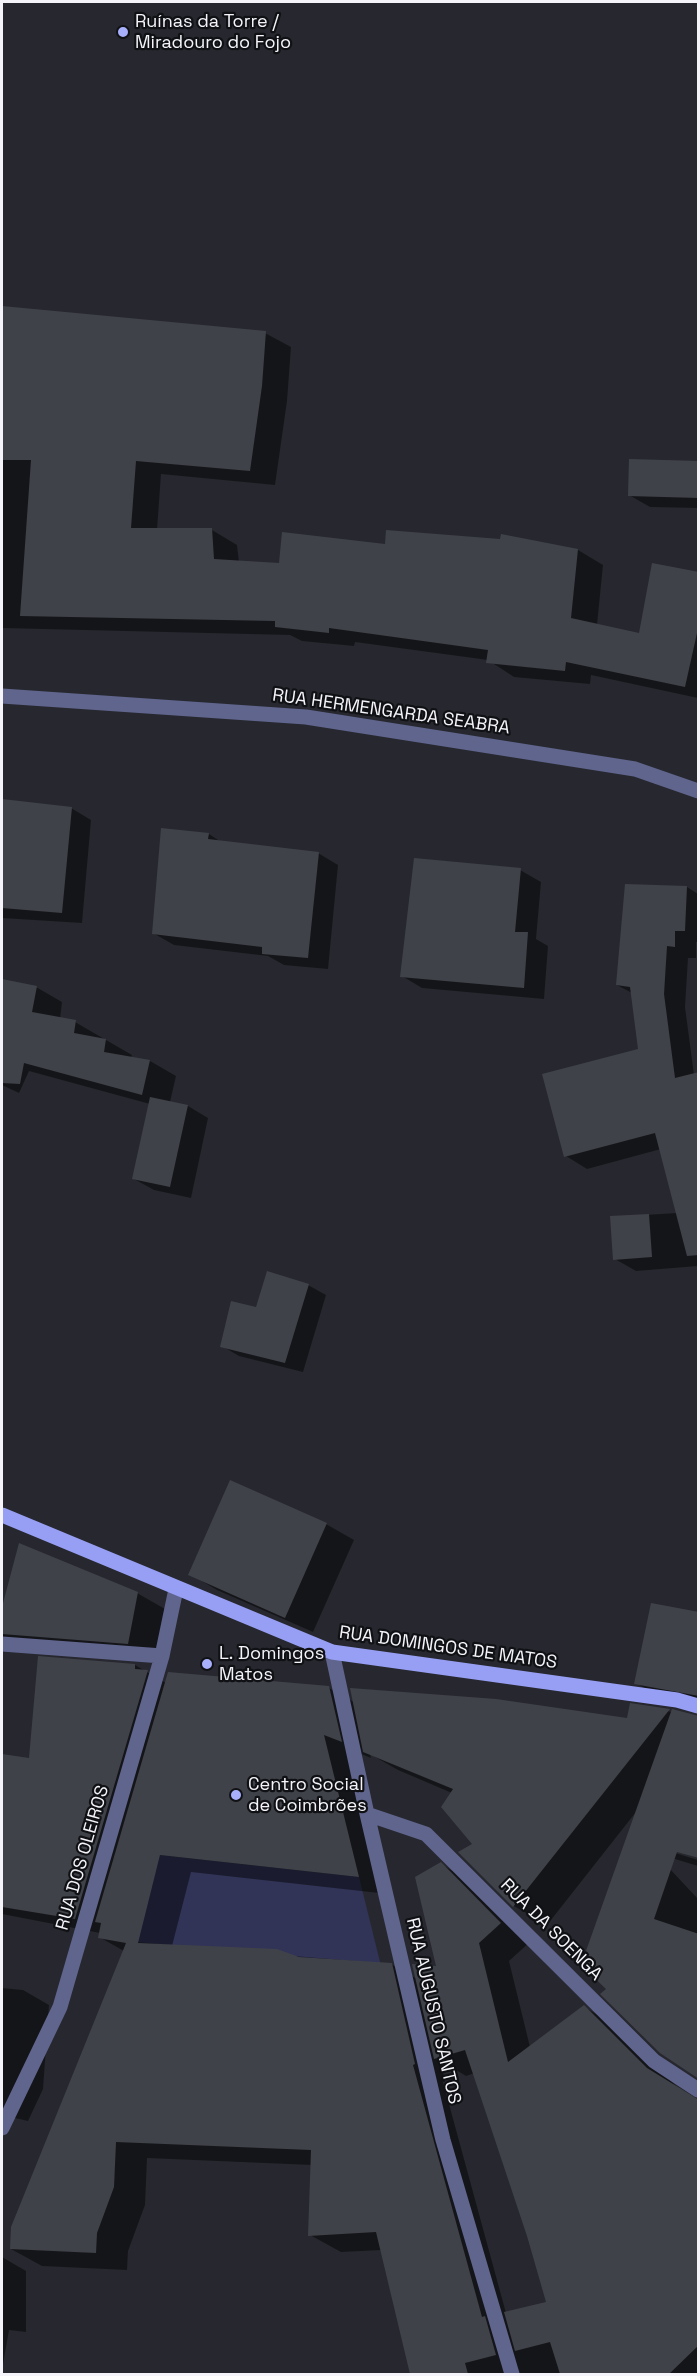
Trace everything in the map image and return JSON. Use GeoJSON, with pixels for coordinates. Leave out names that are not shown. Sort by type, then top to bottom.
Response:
{"type":"FeatureCollection","features":[{"type":"Feature","properties":{"kind":"main road","name":"RUA DOMINGOS DE MATOS"},"geometry":{"type":"LineString","coordinates":[[2,1515],[176,1589],[333,1652],[677,1700],[699,1706]]}},
{"type":"Feature","properties":{"kind":"street","name":"RUA HERMENGARDA SEABRA"},"geometry":{"type":"LineString","coordinates":[[2,696],[306,717],[635,769],[699,791]]}},
{"type":"Feature","properties":{"kind":"street","name":"RUA DOS OLEIROS"},"geometry":{"type":"LineString","coordinates":[[2,2128],[60,2007],[162,1656],[176,1589]]}},
{"type":"Feature","properties":{"kind":"street"},"geometry":{"type":"LineString","coordinates":[[2,1644],[162,1656]]}},
{"type":"Feature","properties":{"kind":"street","name":"RUA AUGUSTO SANTOS"},"geometry":{"type":"LineString","coordinates":[[333,1652],[367,1814],[443,2140],[512,2374]]}},
{"type":"Feature","properties":{"kind":"street","name":"RUA DA SOENGA"},"geometry":{"type":"LineString","coordinates":[[367,1814],[426,1834],[654,2061],[699,2091]]}},
{"type":"Feature","properties":{"kind":"shaded area"},"geometry":{"type":"Polygon","coordinates":[[[160,1855],[359,1877],[381,1966],[137,1942],[160,1855]]]}},
{"type":"Feature","properties":{"kind":"building"},"geometry":{"type":"Polygon","coordinates":[[[2,306],[266,331],[262,386],[250,471],[136,461],[131,528],[212,528],[214,559],[279,563],[282,532],[385,544],[386,530],[500,539],[501,534],[578,549],[571,618],[639,633],[652,563],[699,572],[699,624],[685,687],[566,662],[565,671],[486,663],[488,650],[329,628],[329,633],[275,627],[275,621],[20,616],[31,460],[2,460],[2,306]]]}},
{"type":"Feature","properties":{"kind":"building"},"geometry":{"type":"Polygon","coordinates":[[[629,459],[699,461],[699,498],[628,496],[629,459]]]}},
{"type":"Feature","properties":{"kind":"building"},"geometry":{"type":"Polygon","coordinates":[[[2,799],[72,807],[62,913],[2,908],[2,799]]]}},
{"type":"Feature","properties":{"kind":"building"},"geometry":{"type":"Polygon","coordinates":[[[161,828],[209,833],[208,839],[319,852],[308,958],[262,954],[262,947],[152,934],[161,828]]]}},
{"type":"Feature","properties":{"kind":"building"},"geometry":{"type":"Polygon","coordinates":[[[414,858],[521,868],[515,932],[528,932],[524,988],[400,977],[414,858]]]}},
{"type":"Feature","properties":{"kind":"building"},"geometry":{"type":"Polygon","coordinates":[[[625,884],[687,886],[685,931],[675,931],[675,947],[667,946],[664,994],[675,1078],[699,1072],[699,1255],[687,1256],[655,1133],[564,1157],[542,1074],[638,1049],[630,987],[616,985],[625,884]]]}},
{"type":"Feature","properties":{"kind":"building"},"geometry":{"type":"Polygon","coordinates":[[[2,979],[37,986],[32,1012],[76,1020],[74,1033],[106,1039],[104,1052],[150,1060],[142,1095],[24,1063],[20,1084],[2,1083],[2,979]]]}},
{"type":"Feature","properties":{"kind":"building"},"geometry":{"type":"Polygon","coordinates":[[[150,1097],[188,1105],[170,1187],[132,1179],[150,1097]]]}},
{"type":"Feature","properties":{"kind":"building"},"geometry":{"type":"Polygon","coordinates":[[[649,1214],[652,1257],[613,1260],[610,1216],[649,1214]]]}},
{"type":"Feature","properties":{"kind":"building"},"geometry":{"type":"Polygon","coordinates":[[[267,1271],[309,1284],[285,1363],[220,1347],[231,1301],[256,1307],[267,1271]]]}},
{"type":"Feature","properties":{"kind":"building"},"geometry":{"type":"Polygon","coordinates":[[[230,1480],[327,1523],[285,1618],[188,1575],[230,1480]]]}},
{"type":"Feature","properties":{"kind":"building"},"geometry":{"type":"Polygon","coordinates":[[[19,1543],[138,1592],[128,1644],[2,1634],[2,1607],[19,1543]]]}},
{"type":"Feature","properties":{"kind":"building"},"geometry":{"type":"Polygon","coordinates":[[[651,1603],[699,1612],[699,1696],[634,1684],[651,1603]]]}},
{"type":"Feature","properties":{"kind":"building"},"geometry":{"type":"Polygon","coordinates":[[[38,1656],[135,1664],[135,1669],[148,1670],[75,1919],[2,1907],[2,1754],[29,1758],[38,1656]]]}},
{"type":"Feature","properties":{"kind":"building"},"geometry":{"type":"Polygon","coordinates":[[[168,1672],[329,1686],[342,1742],[324,1735],[359,1877],[160,1855],[138,1943],[277,1949],[299,1957],[392,1963],[415,2064],[413,2065],[482,2317],[485,2316],[496,2355],[465,2363],[468,2374],[410,2374],[376,2232],[308,2236],[311,2150],[116,2142],[114,2187],[97,2233],[96,2253],[10,2249],[11,2227],[126,1943],[98,1938],[101,1923],[95,1922],[168,1672]]]}},
{"type":"Feature","properties":{"kind":"building"},"geometry":{"type":"Polygon","coordinates":[[[350,1688],[496,1699],[627,1718],[630,1703],[670,1709],[513,1907],[458,1852],[472,1844],[441,1807],[453,1789],[363,1752],[350,1688]]]}},
{"type":"Feature","properties":{"kind":"building"},"geometry":{"type":"Polygon","coordinates":[[[672,1709],[699,1716],[699,1858],[677,1852],[654,1919],[699,1934],[699,2079],[660,2053],[600,1994],[606,1989],[581,1965],[672,1709]]]}},
{"type":"Feature","properties":{"kind":"building"},"geometry":{"type":"Polygon","coordinates":[[[441,1862],[501,1923],[479,1943],[508,2062],[584,2005],[647,2068],[699,2100],[699,2345],[669,2374],[560,2374],[550,2342],[515,2351],[504,2312],[546,2302],[527,2236],[465,2050],[434,2059],[412,1964],[436,1966],[415,1877],[441,1862]]]}},
{"type":"Feature","properties":{"kind":"place","name":"Ruínas da Torre / Miradouro do Fojo"},"geometry":{"type":"Point","coordinates":[123,32]}},
{"type":"Feature","properties":{"kind":"place","name":"L. Domingos Matos"},"geometry":{"type":"Point","coordinates":[207,1664]}},
{"type":"Feature","properties":{"kind":"place","name":"Centro Social de Coimbrões"},"geometry":{"type":"Point","coordinates":[236,1795]}}]}
